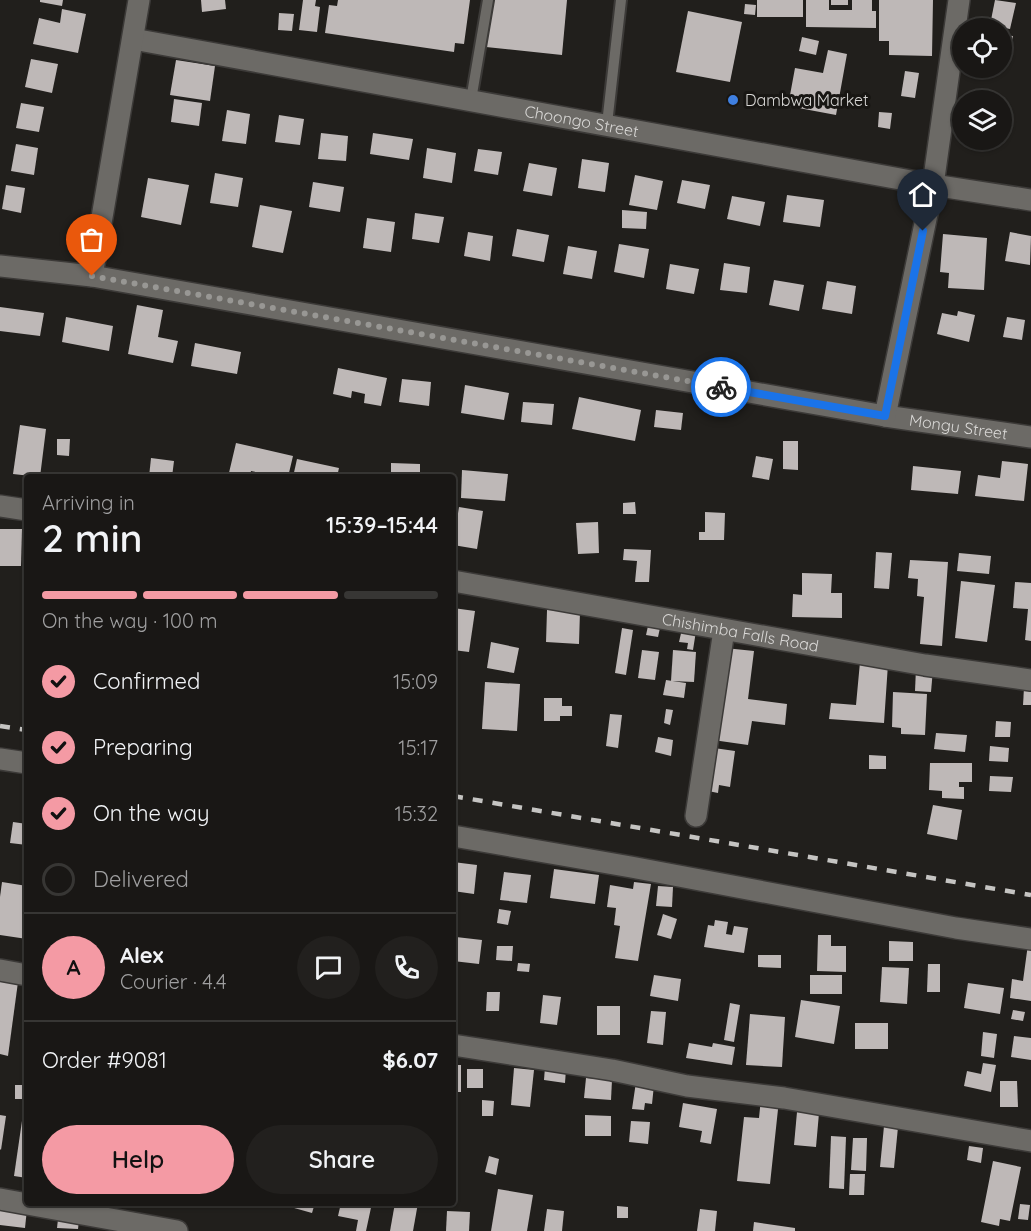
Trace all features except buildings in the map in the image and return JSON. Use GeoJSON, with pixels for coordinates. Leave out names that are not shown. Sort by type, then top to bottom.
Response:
{"type":"FeatureCollection","features":[{"type":"Feature","properties":{"kind":"street"},"geometry":{"type":"LineString","coordinates":[[92,276],[139,0]]}},
{"type":"Feature","properties":{"kind":"street"},"geometry":{"type":"LineString","coordinates":[[885,416],[933,185],[959,0]]}},
{"type":"Feature","properties":{"kind":"street","name":"Choongo Street"},"geometry":{"type":"LineString","coordinates":[[133,39],[933,185],[1031,200]]}},
{"type":"Feature","properties":{"kind":"street","name":"Mongu Street"},"geometry":{"type":"LineString","coordinates":[[0,266],[92,276],[885,416],[1031,437]]}},
{"type":"Feature","properties":{"kind":"street"},"geometry":{"type":"LineString","coordinates":[[0,506],[24,510]]}},
{"type":"Feature","properties":{"kind":"street","name":"Chishimba Falls Road"},"geometry":{"type":"LineString","coordinates":[[456,582],[925,665],[1031,680]]}},
{"type":"Feature","properties":{"kind":"street"},"geometry":{"type":"LineString","coordinates":[[696,816],[724,630]]}},
{"type":"Feature","properties":{"kind":"street"},"geometry":{"type":"LineString","coordinates":[[0,759],[24,763]]}},
{"type":"Feature","properties":{"kind":"street"},"geometry":{"type":"LineString","coordinates":[[456,837],[956,928],[1031,939]]}},
{"type":"Feature","properties":{"kind":"street"},"geometry":{"type":"LineString","coordinates":[[0,970],[24,974]]}},
{"type":"Feature","properties":{"kind":"street"},"geometry":{"type":"LineString","coordinates":[[456,1044],[612,1070],[687,1086],[784,1098],[1031,1141]]}},
{"type":"Feature","properties":{"kind":"street"},"geometry":{"type":"LineString","coordinates":[[0,1200],[24,1204]]}},
{"type":"Feature","properties":{"kind":"street"},"geometry":{"type":"LineString","coordinates":[[34,1206],[177,1231]]}},
{"type":"Feature","properties":{"kind":"lane"},"geometry":{"type":"LineString","coordinates":[[471,100],[488,0]]}},
{"type":"Feature","properties":{"kind":"lane"},"geometry":{"type":"LineString","coordinates":[[607,124],[621,0]]}},
{"type":"Feature","properties":{"kind":"railway"},"geometry":{"type":"LineString","coordinates":[[0,726],[24,730]]}},
{"type":"Feature","properties":{"kind":"railway"},"geometry":{"type":"LineString","coordinates":[[456,797],[1031,895]]}},
{"type":"Feature","properties":{"kind":"way so far"},"geometry":{"type":"LineString","coordinates":[[92,276],[721,387]]}},
{"type":"Feature","properties":{"kind":"place","name":"Dambwa Market"},"geometry":{"type":"Point","coordinates":[733,100]}},
{"type":"Feature","properties":{"kind":"route"},"geometry":{"type":"LineString","coordinates":[[721,387],[885,416],[923,231]]}}]}
